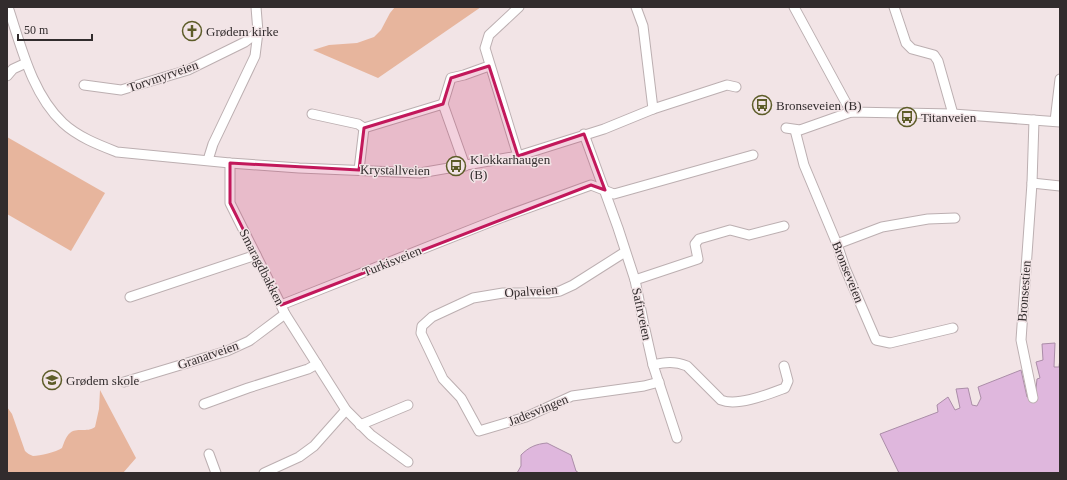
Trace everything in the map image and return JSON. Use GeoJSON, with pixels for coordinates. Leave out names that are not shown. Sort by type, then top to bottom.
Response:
{"type":"FeatureCollection","features":[{"type":"Feature","properties":{"kind":"street","name":"Krystallveien"},"geometry":{"type":"LineString","coordinates":[[8,7],[26,63],[36,86],[50,108],[63,123],[77,134],[117,152],[299,168],[420,173],[518,156],[584,134],[604,129],[653,109],[686,100],[727,85],[736,87]]}},
{"type":"Feature","properties":{"kind":"street"},"geometry":{"type":"LineString","coordinates":[[208,160],[213,144],[255,56],[258,32],[256,7]]}},
{"type":"Feature","properties":{"kind":"street"},"geometry":{"type":"LineString","coordinates":[[518,156],[485,48],[489,35],[519,7]]}},
{"type":"Feature","properties":{"kind":"street"},"geometry":{"type":"LineString","coordinates":[[636,7],[642,26],[653,109]]}},
{"type":"Feature","properties":{"kind":"street"},"geometry":{"type":"LineString","coordinates":[[794,7],[851,112]]}},
{"type":"Feature","properties":{"kind":"street"},"geometry":{"type":"LineString","coordinates":[[894,7],[906,43],[912,49],[934,54],[938,61],[953,114]]}},
{"type":"Feature","properties":{"kind":"street","name":"Torvmyrveien"},"geometry":{"type":"LineString","coordinates":[[84,85],[120,90],[188,70],[245,42],[258,32]]}},
{"type":"Feature","properties":{"kind":"street"},"geometry":{"type":"LineString","coordinates":[[7,76],[13,69],[26,63]]}},
{"type":"Feature","properties":{"kind":"street"},"geometry":{"type":"LineString","coordinates":[[464,166],[443,104],[451,78],[490,66]]}},
{"type":"Feature","properties":{"kind":"street"},"geometry":{"type":"LineString","coordinates":[[1058,121],[1060,79]]}},
{"type":"Feature","properties":{"kind":"street"},"geometry":{"type":"LineString","coordinates":[[364,128],[443,104]]}},
{"type":"Feature","properties":{"kind":"street","name":"Bronseveien"},"geometry":{"type":"LineString","coordinates":[[952,328],[890,343],[876,340],[845,268],[837,244],[790,129],[800,130],[851,112],[953,114],[1058,121]]}},
{"type":"Feature","properties":{"kind":"street"},"geometry":{"type":"LineString","coordinates":[[312,114],[358,124],[364,128]]}},
{"type":"Feature","properties":{"kind":"street","name":"Bronsestien"},"geometry":{"type":"LineString","coordinates":[[1032,398],[1021,340],[1032,183],[1034,120]]}},
{"type":"Feature","properties":{"kind":"street"},"geometry":{"type":"LineString","coordinates":[[359,170],[364,128]]}},
{"type":"Feature","properties":{"kind":"street","name":"Safirveien"},"geometry":{"type":"LineString","coordinates":[[584,134],[605,190],[635,280],[653,365],[678,438]]}},
{"type":"Feature","properties":{"kind":"street"},"geometry":{"type":"LineString","coordinates":[[605,190],[614,194],[753,155]]}},
{"type":"Feature","properties":{"kind":"street","name":"Smaragdbakken"},"geometry":{"type":"LineString","coordinates":[[230,163],[230,203],[283,310],[346,410],[371,435],[408,462]]}},
{"type":"Feature","properties":{"kind":"street"},"geometry":{"type":"LineString","coordinates":[[1032,183],[1059,185]]}},
{"type":"Feature","properties":{"kind":"street","name":"Turkisveien"},"geometry":{"type":"LineString","coordinates":[[283,310],[503,217],[591,185],[605,190]]}},
{"type":"Feature","properties":{"kind":"street"},"geometry":{"type":"LineString","coordinates":[[837,244],[882,227],[928,219],[955,218]]}},
{"type":"Feature","properties":{"kind":"street"},"geometry":{"type":"LineString","coordinates":[[635,280],[698,259],[695,244],[699,239],[730,230],[736,231],[743,235],[749,235],[784,226]]}},
{"type":"Feature","properties":{"kind":"street","name":"Opalveien"},"geometry":{"type":"LineString","coordinates":[[432,317],[473,298],[504,293],[548,293],[560,291],[573,285],[625,252]]}},
{"type":"Feature","properties":{"kind":"street"},"geometry":{"type":"LineString","coordinates":[[130,297],[256,255]]}},
{"type":"Feature","properties":{"kind":"street","name":"Granatveien"},"geometry":{"type":"LineString","coordinates":[[124,382],[227,351],[248,341],[283,310]]}},
{"type":"Feature","properties":{"kind":"street","name":"Jadesvingen"},"geometry":{"type":"LineString","coordinates":[[432,317],[422,326],[421,333],[443,379],[461,398],[479,430],[526,417],[572,396],[644,386],[659,382]]}},
{"type":"Feature","properties":{"kind":"street"},"geometry":{"type":"LineString","coordinates":[[653,365],[668,362],[680,363],[687,366],[721,400],[727,402],[762,396],[785,388],[788,381],[784,366]]}},
{"type":"Feature","properties":{"kind":"street"},"geometry":{"type":"LineString","coordinates":[[204,404],[308,369],[317,364]]}},
{"type":"Feature","properties":{"kind":"street"},"geometry":{"type":"LineString","coordinates":[[360,425],[408,405]]}},
{"type":"Feature","properties":{"kind":"street"},"geometry":{"type":"LineString","coordinates":[[264,473],[300,457],[314,446],[346,410]]}},
{"type":"Feature","properties":{"kind":"street"},"geometry":{"type":"LineString","coordinates":[[210,454],[216,473]]}},
{"type":"Feature","properties":{"kind":"highlighted area"},"geometry":{"type":"Polygon","coordinates":[[[489,66],[518,156],[584,134],[605,190],[591,185],[281,305],[230,203],[230,163],[359,170],[364,128],[443,104],[451,78],[489,66]]]}},
{"type":"Feature","properties":{"kind":"shaded area"},"geometry":{"type":"Polygon","coordinates":[[[395,7],[481,7],[378,78],[313,50],[329,45],[357,43],[374,37],[381,30],[395,7]]]}},
{"type":"Feature","properties":{"kind":"shaded area"},"geometry":{"type":"Polygon","coordinates":[[[7,137],[105,193],[71,251],[7,214],[7,137]]]}},
{"type":"Feature","properties":{"kind":"shaded area"},"geometry":{"type":"Polygon","coordinates":[[[1055,343],[1054,367],[1059,367],[1060,358],[1060,473],[899,473],[880,434],[938,412],[937,405],[948,397],[955,410],[960,408],[956,389],[968,388],[972,405],[977,406],[981,398],[978,387],[1021,370],[1027,397],[1035,398],[1037,379],[1040,378],[1036,362],[1043,360],[1042,344],[1055,343]]]}},
{"type":"Feature","properties":{"kind":"shaded area"},"geometry":{"type":"Polygon","coordinates":[[[100,390],[136,458],[123,473],[7,473],[7,407],[12,414],[25,451],[33,456],[40,455],[62,448],[67,436],[72,431],[89,430],[95,427],[99,409],[100,390]]]}},
{"type":"Feature","properties":{"kind":"shaded area"},"geometry":{"type":"Polygon","coordinates":[[[547,443],[571,455],[576,471],[579,473],[517,473],[521,466],[521,455],[533,446],[547,443]]]}},
{"type":"Feature","properties":{"kind":"place","name":"Grødem kirke"},"geometry":{"type":"Point","coordinates":[192,31]}},
{"type":"Feature","properties":{"kind":"place","name":"Bronseveien (B)"},"geometry":{"type":"Point","coordinates":[762,105]}},
{"type":"Feature","properties":{"kind":"place","name":"Titanveien"},"geometry":{"type":"Point","coordinates":[907,117]}},
{"type":"Feature","properties":{"kind":"place","name":"Klokkarhaugen (B)"},"geometry":{"type":"Point","coordinates":[456,166]}},
{"type":"Feature","properties":{"kind":"place","name":"Grødem skole"},"geometry":{"type":"Point","coordinates":[52,380]}}]}
